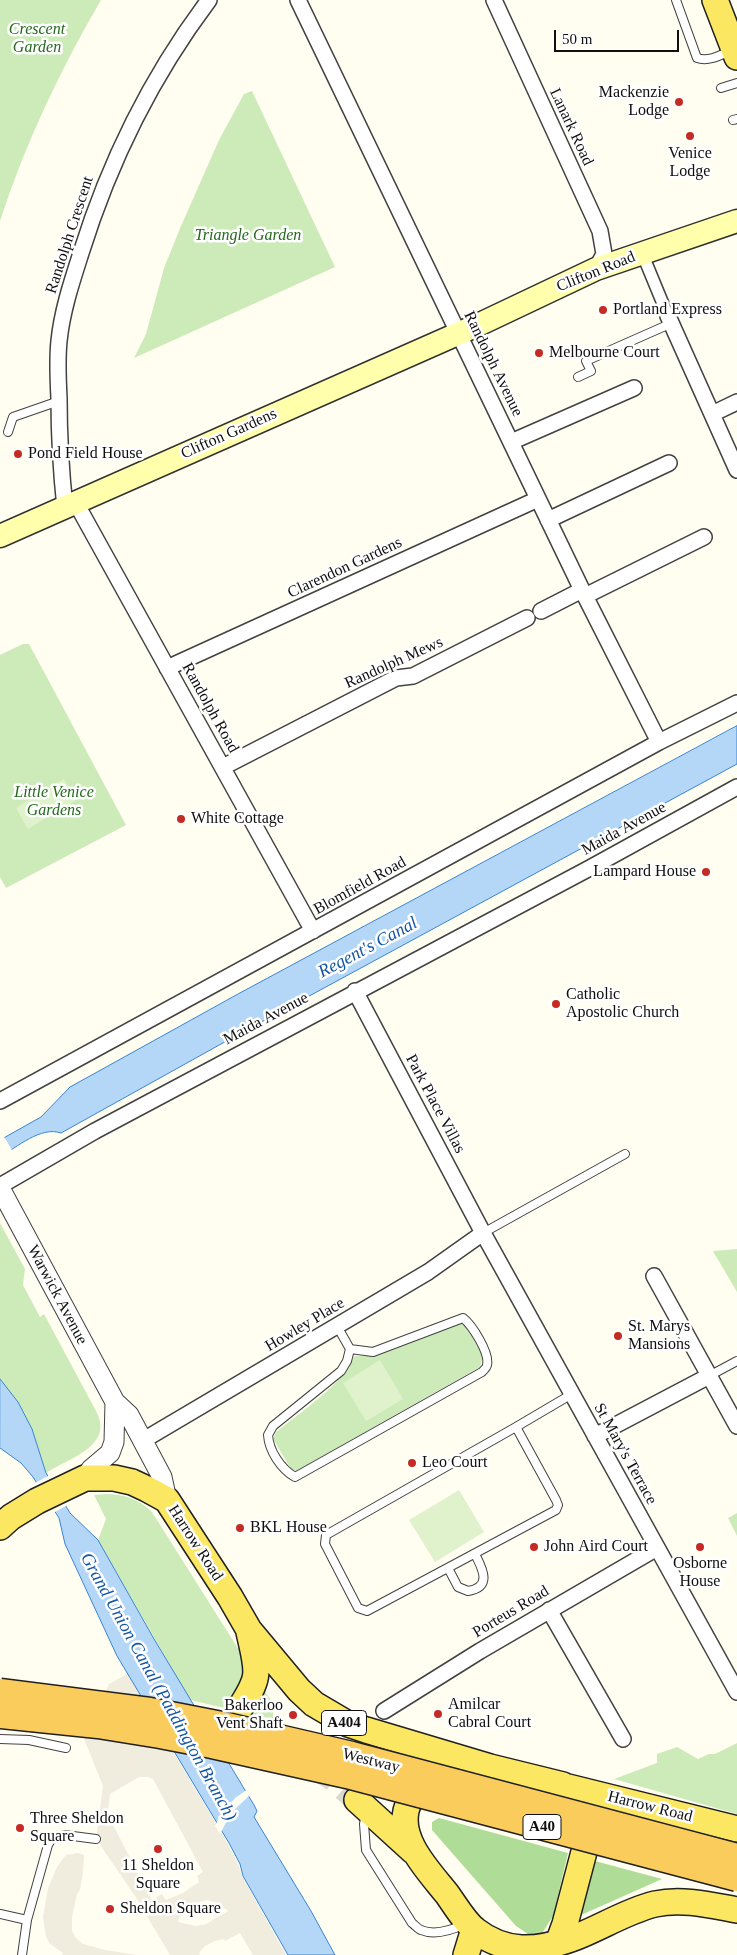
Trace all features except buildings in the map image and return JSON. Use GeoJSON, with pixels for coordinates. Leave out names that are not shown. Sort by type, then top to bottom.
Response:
{"type":"FeatureCollection","features":[{"type":"Feature","properties":{"kind":"highway","name":"Westway"},"geometry":{"type":"LineString","coordinates":[[0,1692],[150,1711],[228,1726],[352,1755],[737,1857]]}},
{"type":"Feature","properties":{"kind":"highway","name":"Westway"},"geometry":{"type":"LineString","coordinates":[[0,1716],[116,1728],[222,1747],[347,1776],[737,1878]]}},
{"type":"Feature","properties":{"kind":"main road"},"geometry":{"type":"LineString","coordinates":[[715,0],[734,41]]}},
{"type":"Feature","properties":{"kind":"main road","name":"Clifton Road"},"geometry":{"type":"LineString","coordinates":[[458,333],[596,269],[737,220]]}},
{"type":"Feature","properties":{"kind":"main road","name":"Clifton Gardens"},"geometry":{"type":"LineString","coordinates":[[0,536],[458,333]]}},
{"type":"Feature","properties":{"kind":"main road","name":"Harrow Road"},"geometry":{"type":"LineString","coordinates":[[4,1522],[37,1501],[77,1482],[114,1478],[132,1482],[167,1500],[230,1597],[248,1630],[299,1690],[330,1715],[366,1730],[473,1762],[737,1829]]}},
{"type":"Feature","properties":{"kind":"main road","name":"Harrow Road"},"geometry":{"type":"LineString","coordinates":[[188,1730],[214,1726],[231,1716],[248,1698],[257,1675],[248,1630]]}},
{"type":"Feature","properties":{"kind":"main road"},"geometry":{"type":"LineString","coordinates":[[416,1855],[408,1838],[405,1814],[417,1787],[438,1769],[473,1762]]}},
{"type":"Feature","properties":{"kind":"main road"},"geometry":{"type":"LineString","coordinates":[[556,1949],[565,1924],[590,1829],[590,1816],[586,1802],[563,1785]]}},
{"type":"Feature","properties":{"kind":"main road"},"geometry":{"type":"LineString","coordinates":[[362,1804],[416,1855],[471,1926],[493,1941],[513,1948],[556,1949],[624,1916],[655,1904],[679,1902],[712,1905],[737,1910]]}},
{"type":"Feature","properties":{"kind":"main road"},"geometry":{"type":"LineString","coordinates":[[466,1955],[471,1926]]}},
{"type":"Feature","properties":{"kind":"street","name":"Randolph Crescent"},"geometry":{"type":"LineString","coordinates":[[71,505],[60,461],[59,341],[64,313],[92,218],[108,175],[146,98],[178,43],[209,0]]}},
{"type":"Feature","properties":{"kind":"street","name":"Randolph Avenue"},"geometry":{"type":"LineString","coordinates":[[298,0],[583,593],[659,742]]}},
{"type":"Feature","properties":{"kind":"street","name":"Lanark Road"},"geometry":{"type":"LineString","coordinates":[[494,0],[600,232],[604,254],[596,269]]}},
{"type":"Feature","properties":{"kind":"street"},"geometry":{"type":"LineString","coordinates":[[642,253],[737,470]]}},
{"type":"Feature","properties":{"kind":"street"},"geometry":{"type":"LineString","coordinates":[[510,442],[634,388]]}},
{"type":"Feature","properties":{"kind":"street"},"geometry":{"type":"LineString","coordinates":[[712,414],[737,402]]}},
{"type":"Feature","properties":{"kind":"street"},"geometry":{"type":"LineString","coordinates":[[548,520],[669,463]]}},
{"type":"Feature","properties":{"kind":"street","name":"Clarendon Gardens"},"geometry":{"type":"LineString","coordinates":[[167,668],[538,499]]}},
{"type":"Feature","properties":{"kind":"street","name":"Randolph Road"},"geometry":{"type":"LineString","coordinates":[[71,505],[167,668],[313,931]]}},
{"type":"Feature","properties":{"kind":"street"},"geometry":{"type":"LineString","coordinates":[[541,611],[704,537]]}},
{"type":"Feature","properties":{"kind":"street","name":"Randolph Mews"},"geometry":{"type":"LineString","coordinates":[[223,767],[396,678],[413,676],[527,618]]}},
{"type":"Feature","properties":{"kind":"street","name":"Blomfield Road"},"geometry":{"type":"LineString","coordinates":[[0,1101],[659,742],[737,703]]}},
{"type":"Feature","properties":{"kind":"street","name":"Maida Avenue"},"geometry":{"type":"LineString","coordinates":[[0,1187],[95,1130],[355,991],[440,948],[737,787]]}},
{"type":"Feature","properties":{"kind":"street","name":"Park Place Villas"},"geometry":{"type":"LineString","coordinates":[[355,991],[483,1233]]}},
{"type":"Feature","properties":{"kind":"street","name":"Warwick Avenue"},"geometry":{"type":"LineString","coordinates":[[0,1187],[115,1402],[129,1415],[162,1477],[167,1500]]}},
{"type":"Feature","properties":{"kind":"street","name":"Howley Place"},"geometry":{"type":"LineString","coordinates":[[142,1441],[428,1272],[483,1233]]}},
{"type":"Feature","properties":{"kind":"street","name":"St Mary's Terrace"},"geometry":{"type":"LineString","coordinates":[[483,1233],[737,1692]]}},
{"type":"Feature","properties":{"kind":"street"},"geometry":{"type":"LineString","coordinates":[[654,1276],[737,1426]]}},
{"type":"Feature","properties":{"kind":"street"},"geometry":{"type":"LineString","coordinates":[[595,1436],[709,1376]]}},
{"type":"Feature","properties":{"kind":"street","name":"Warwick Avenue"},"geometry":{"type":"LineString","coordinates":[[77,1482],[110,1453],[114,1442],[115,1402]]}},
{"type":"Feature","properties":{"kind":"street","name":"Porteus Road"},"geometry":{"type":"LineString","coordinates":[[384,1711],[549,1610],[657,1548]]}},
{"type":"Feature","properties":{"kind":"street"},"geometry":{"type":"LineString","coordinates":[[549,1610],[623,1738]]}},
{"type":"Feature","properties":{"kind":"lane"},"geometry":{"type":"LineString","coordinates":[[676,0],[697,58],[712,58],[734,41]]}},
{"type":"Feature","properties":{"kind":"lane"},"geometry":{"type":"LineString","coordinates":[[721,88],[737,83]]}},
{"type":"Feature","properties":{"kind":"lane"},"geometry":{"type":"LineString","coordinates":[[578,377],[591,371],[586,361],[670,320]]}},
{"type":"Feature","properties":{"kind":"lane"},"geometry":{"type":"LineString","coordinates":[[8,432],[13,417],[59,401]]}},
{"type":"Feature","properties":{"kind":"lane"},"geometry":{"type":"LineString","coordinates":[[483,1233],[625,1154]]}},
{"type":"Feature","properties":{"kind":"lane"},"geometry":{"type":"LineString","coordinates":[[337,1326],[350,1349],[347,1361],[341,1371],[274,1426],[268,1434],[269,1443],[286,1471],[295,1477],[482,1372],[487,1366],[487,1355],[470,1323],[463,1318],[373,1352],[350,1349]]}},
{"type":"Feature","properties":{"kind":"lane"},"geometry":{"type":"LineString","coordinates":[[709,1376],[737,1361]]}},
{"type":"Feature","properties":{"kind":"lane"},"geometry":{"type":"LineString","coordinates":[[516,1427],[557,1503],[556,1510],[364,1611],[358,1608],[325,1544],[325,1537],[328,1532],[572,1394]]}},
{"type":"Feature","properties":{"kind":"lane"},"geometry":{"type":"LineString","coordinates":[[448,1568],[458,1587],[468,1591],[474,1590],[482,1584],[484,1574],[475,1554]]}},
{"type":"Feature","properties":{"kind":"lane"},"geometry":{"type":"LineString","coordinates":[[0,1739],[29,1740],[66,1748]]}},
{"type":"Feature","properties":{"kind":"lane"},"geometry":{"type":"LineString","coordinates":[[362,1804],[366,1850],[412,1923],[422,1930],[446,1931],[471,1926]]}},
{"type":"Feature","properties":{"kind":"lane"},"geometry":{"type":"LineString","coordinates":[[22,1955],[27,1920],[44,1855],[52,1838],[65,1835],[96,1839]]}},
{"type":"Feature","properties":{"kind":"lane"},"geometry":{"type":"LineString","coordinates":[[0,1914],[27,1920]]}},
{"type":"Feature","properties":{"kind":"green space","name":"Crescent Garden"},"geometry":{"type":"Polygon","coordinates":[[[0,0],[101,0],[71,53],[44,108],[0,221],[0,0]]]}},
{"type":"Feature","properties":{"kind":"green space","name":"Triangle Garden"},"geometry":{"type":"Polygon","coordinates":[[[252,91],[335,267],[134,358],[146,334],[164,268],[219,140],[244,94],[252,91]]]}},
{"type":"Feature","properties":{"kind":"green space","name":"Little Venice Gardens"},"geometry":{"type":"Polygon","coordinates":[[[23,644],[29,644],[126,825],[6,888],[0,877],[0,655],[23,644]]]}},
{"type":"Feature","properties":{"kind":"green space"},"geometry":{"type":"Polygon","coordinates":[[[64,779],[76,800],[28,829],[16,808],[64,779]]]}},
{"type":"Feature","properties":{"kind":"green space"},"geometry":{"type":"Polygon","coordinates":[[[0,1223],[25,1269],[23,1285],[40,1317],[44,1314],[96,1411],[100,1423],[99,1433],[95,1442],[87,1450],[46,1473],[32,1429],[18,1402],[0,1379],[0,1223]]]}},
{"type":"Feature","properties":{"kind":"green space"},"geometry":{"type":"Polygon","coordinates":[[[737,1249],[737,1292],[713,1251],[737,1249]]]}},
{"type":"Feature","properties":{"kind":"green space"},"geometry":{"type":"Polygon","coordinates":[[[461,1323],[467,1328],[483,1356],[480,1367],[296,1471],[291,1469],[273,1439],[276,1432],[332,1387],[342,1376],[354,1356],[371,1356],[461,1323]]]}},
{"type":"Feature","properties":{"kind":"green space"},"geometry":{"type":"Polygon","coordinates":[[[380,1360],[403,1399],[366,1421],[343,1383],[380,1360]]]}},
{"type":"Feature","properties":{"kind":"green space"},"geometry":{"type":"Polygon","coordinates":[[[459,1490],[484,1532],[435,1562],[409,1520],[459,1490]]]}},
{"type":"Feature","properties":{"kind":"green space"},"geometry":{"type":"Polygon","coordinates":[[[106,1494],[131,1498],[152,1512],[273,1704],[273,1719],[190,1700],[98,1540],[106,1519],[94,1495],[106,1494]]]}},
{"type":"Feature","properties":{"kind":"green space"},"geometry":{"type":"Polygon","coordinates":[[[737,1513],[737,1536],[728,1518],[737,1513]]]}},
{"type":"Feature","properties":{"kind":"green space"},"geometry":{"type":"Polygon","coordinates":[[[737,1743],[737,1814],[614,1779],[657,1763],[657,1754],[677,1747],[698,1759],[709,1754],[715,1754],[737,1743]]]}},
{"type":"Feature","properties":{"kind":"green space"},"geometry":{"type":"Polygon","coordinates":[[[439,1818],[568,1853],[553,1916],[543,1932],[528,1934],[516,1926],[432,1830],[432,1822],[439,1818]]]}},
{"type":"Feature","properties":{"kind":"green space"},"geometry":{"type":"Polygon","coordinates":[[[595,1861],[662,1879],[581,1915],[595,1861]]]}},
{"type":"Feature","properties":{"kind":"shaded area"},"geometry":{"type":"Polygon","coordinates":[[[129,1673],[226,1840],[242,1876],[286,1955],[253,1955],[240,1933],[225,1941],[224,1939],[215,1941],[205,1946],[199,1953],[200,1955],[170,1955],[135,1896],[96,1839],[103,1786],[84,1739],[109,1684],[129,1673]],[[139,1777],[110,1794],[106,1826],[113,1825],[152,1900],[162,1894],[166,1900],[183,1893],[199,1882],[197,1876],[203,1872],[153,1779],[139,1777]],[[207,1900],[190,1905],[180,1915],[178,1922],[196,1926],[206,1924],[228,1911],[218,1903],[207,1900]]]}},
{"type":"Feature","properties":{"kind":"shaded area"},"geometry":{"type":"Polygon","coordinates":[[[78,1853],[84,1855],[80,1890],[77,1894],[72,1917],[72,1931],[76,1938],[83,1944],[137,1955],[62,1955],[63,1953],[50,1944],[46,1937],[43,1917],[48,1888],[57,1867],[66,1855],[78,1853]]]}},
{"type":"Feature","properties":{"kind":"water","name":"Regent's Canal"},"geometry":{"type":"Polygon","coordinates":[[[737,726],[737,764],[230,1039],[61,1133],[45,1132],[37,1135],[0,1157],[0,1140],[41,1117],[70,1087],[238,994],[737,726]]]}},
{"type":"Feature","properties":{"kind":"water","name":"Grand Union Canal (Paddington Branch)"},"geometry":{"type":"Polygon","coordinates":[[[0,1379],[18,1402],[32,1429],[46,1473],[70,1513],[98,1540],[154,1639],[254,1805],[257,1811],[254,1817],[311,1911],[335,1955],[288,1955],[243,1876],[240,1864],[229,1843],[117,1656],[65,1544],[59,1518],[33,1477],[21,1463],[0,1448],[0,1379]]]}},
{"type":"Feature","properties":{"kind":"pier"},"geometry":{"type":"Polygon","coordinates":[[[3,1135],[13,1152],[0,1159],[0,1137],[3,1135]]]}},
{"type":"Feature","properties":{"kind":"pier"},"geometry":{"type":"Polygon","coordinates":[[[50,1475],[68,1505],[53,1513],[35,1483],[50,1475]]]}},
{"type":"Feature","properties":{"kind":"pier"},"geometry":{"type":"Polygon","coordinates":[[[248,1789],[250,1795],[231,1813],[220,1834],[215,1826],[218,1820],[235,1798],[248,1789]]]}},
{"type":"Feature","properties":{"kind":"tunnel"},"geometry":{"type":"LineString","coordinates":[[314,1767],[331,1777],[357,1800]]}},
{"type":"Feature","properties":{"kind":"place","name":"Mackenzie Lodge"},"geometry":{"type":"Point","coordinates":[679,102]}},
{"type":"Feature","properties":{"kind":"place","name":"Venice Lodge"},"geometry":{"type":"Point","coordinates":[690,136]}},
{"type":"Feature","properties":{"kind":"place","name":"Portland Express"},"geometry":{"type":"Point","coordinates":[603,310]}},
{"type":"Feature","properties":{"kind":"place","name":"Melbourne Court"},"geometry":{"type":"Point","coordinates":[539,353]}},
{"type":"Feature","properties":{"kind":"place","name":"Pond Field House"},"geometry":{"type":"Point","coordinates":[18,454]}},
{"type":"Feature","properties":{"kind":"place","name":"White Cottage"},"geometry":{"type":"Point","coordinates":[181,819]}},
{"type":"Feature","properties":{"kind":"place","name":"Lampard House"},"geometry":{"type":"Point","coordinates":[706,872]}},
{"type":"Feature","properties":{"kind":"place","name":"Catholic Apostolic Church"},"geometry":{"type":"Point","coordinates":[556,1004]}},
{"type":"Feature","properties":{"kind":"place","name":"St. Marys Mansions"},"geometry":{"type":"Point","coordinates":[618,1336]}},
{"type":"Feature","properties":{"kind":"place","name":"Leo Court"},"geometry":{"type":"Point","coordinates":[412,1463]}},
{"type":"Feature","properties":{"kind":"place","name":"BKL House"},"geometry":{"type":"Point","coordinates":[240,1528]}},
{"type":"Feature","properties":{"kind":"place","name":"John Aird Court"},"geometry":{"type":"Point","coordinates":[534,1547]}},
{"type":"Feature","properties":{"kind":"place","name":"Osborne House"},"geometry":{"type":"Point","coordinates":[700,1547]}},
{"type":"Feature","properties":{"kind":"place","name":"Amilcar Cabral Court"},"geometry":{"type":"Point","coordinates":[438,1714]}},
{"type":"Feature","properties":{"kind":"place","name":"Bakerloo Vent Shaft"},"geometry":{"type":"Point","coordinates":[293,1715]}},
{"type":"Feature","properties":{"kind":"place","name":"Three Sheldon Square"},"geometry":{"type":"Point","coordinates":[20,1828]}},
{"type":"Feature","properties":{"kind":"place","name":"11 Sheldon Square"},"geometry":{"type":"Point","coordinates":[158,1849]}},
{"type":"Feature","properties":{"kind":"place","name":"Sheldon Square"},"geometry":{"type":"Point","coordinates":[110,1909]}}]}
